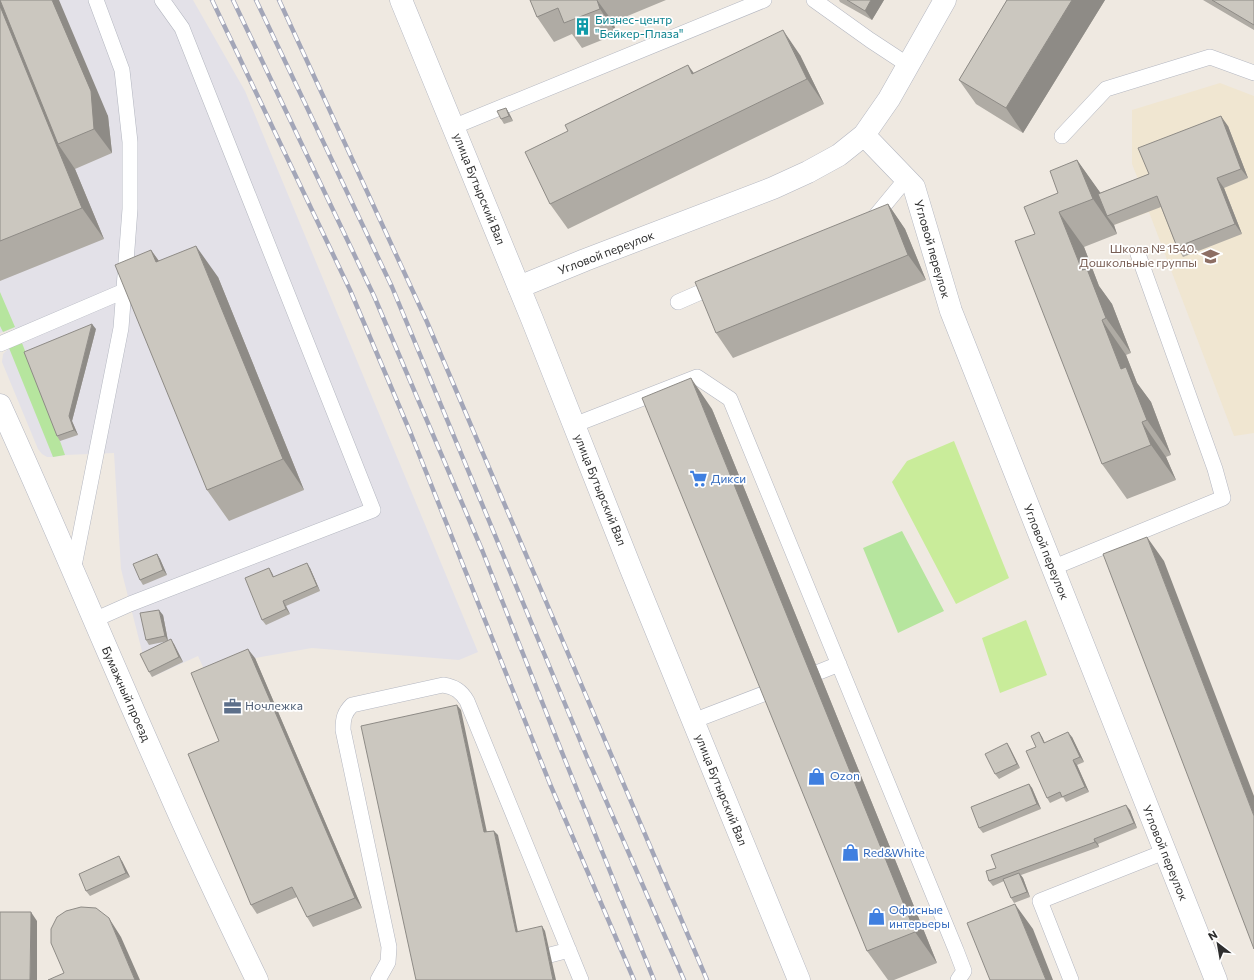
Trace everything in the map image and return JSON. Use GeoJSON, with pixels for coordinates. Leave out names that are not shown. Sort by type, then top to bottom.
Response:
{"type":"FeatureCollection","features":[{"type":"Feature","properties":{"kind":"street","name":"улица Бутырский Вал"},"geometry":{"type":"LineString","coordinates":[[401,0],[519,287],[693,721],[799,980]]}},
{"type":"Feature","properties":{"kind":"street","name":"Угловой переулок"},"geometry":{"type":"LineString","coordinates":[[519,287],[773,188],[808,172],[839,155],[864,135],[889,99],[945,0]]}},
{"type":"Feature","properties":{"kind":"street","name":"Угловой переулок"},"geometry":{"type":"LineString","coordinates":[[864,135],[914,187],[951,311],[1164,852],[1216,980]]}},
{"type":"Feature","properties":{"kind":"street","name":"Бумажный проезд"},"geometry":{"type":"LineString","coordinates":[[0,405],[165,783],[257,980]]}},
{"type":"Feature","properties":{"kind":"lane"},"geometry":{"type":"LineString","coordinates":[[73,572],[122,328],[130,209],[130,142],[122,70],[96,0]]}},
{"type":"Feature","properties":{"kind":"lane"},"geometry":{"type":"LineString","coordinates":[[94,620],[130,604],[373,510],[182,28],[162,0]]}},
{"type":"Feature","properties":{"kind":"lane"},"geometry":{"type":"LineString","coordinates":[[453,127],[764,0]]}},
{"type":"Feature","properties":{"kind":"lane"},"geometry":{"type":"LineString","coordinates":[[814,0],[908,65]]}},
{"type":"Feature","properties":{"kind":"lane"},"geometry":{"type":"LineString","coordinates":[[1062,136],[1106,89],[1210,57],[1254,73]]}},
{"type":"Feature","properties":{"kind":"lane"},"geometry":{"type":"LineString","coordinates":[[858,226],[873,219],[906,179]]}},
{"type":"Feature","properties":{"kind":"lane"},"geometry":{"type":"LineString","coordinates":[[1052,568],[1223,498],[1215,469],[1138,254]]}},
{"type":"Feature","properties":{"kind":"lane"},"geometry":{"type":"LineString","coordinates":[[678,302],[729,280]]}},
{"type":"Feature","properties":{"kind":"lane"},"geometry":{"type":"LineString","coordinates":[[0,344],[124,292]]}},
{"type":"Feature","properties":{"kind":"lane"},"geometry":{"type":"LineString","coordinates":[[574,425],[697,377],[730,399],[964,971],[958,980]]}},
{"type":"Feature","properties":{"kind":"lane"},"geometry":{"type":"LineString","coordinates":[[819,672],[839,664]]}},
{"type":"Feature","properties":{"kind":"lane"},"geometry":{"type":"LineString","coordinates":[[378,980],[388,962],[390,947],[343,730],[343,719],[346,711],[352,705],[442,685],[456,688],[462,693],[467,701],[581,980]]}},
{"type":"Feature","properties":{"kind":"lane"},"geometry":{"type":"LineString","coordinates":[[693,721],[771,691]]}},
{"type":"Feature","properties":{"kind":"lane"},"geometry":{"type":"LineString","coordinates":[[1071,980],[1040,901],[1164,852]]}},
{"type":"Feature","properties":{"kind":"lane"},"geometry":{"type":"LineString","coordinates":[[550,954],[569,950]]}},
{"type":"Feature","properties":{"kind":"shaded area"},"geometry":{"type":"Polygon","coordinates":[[[0,0],[193,0],[245,91],[478,652],[459,660],[312,648],[255,658],[208,678],[198,656],[152,677],[144,659],[121,569],[114,453],[65,455],[53,457],[47,457],[42,454],[38,449],[2,362],[3,354],[9,348],[22,343],[15,328],[0,333],[0,0]]]}},
{"type":"Feature","properties":{"kind":"shaded area","name":"Школа № 1540. Дошкольные группы"},"geometry":{"type":"Polygon","coordinates":[[[1220,83],[1254,96],[1254,433],[1234,436],[1149,212],[1114,225],[1142,189],[1132,164],[1132,110],[1220,83]]]}},
{"type":"Feature","properties":{"kind":"green space"},"geometry":{"type":"Polygon","coordinates":[[[0,292],[15,327],[3,332],[0,326],[0,292]]]}},
{"type":"Feature","properties":{"kind":"green space"},"geometry":{"type":"Polygon","coordinates":[[[22,343],[65,455],[53,457],[9,348],[22,343]]]}},
{"type":"Feature","properties":{"kind":"green space"},"geometry":{"type":"Polygon","coordinates":[[[954,441],[1009,578],[956,604],[892,482],[907,461],[954,441]]]}},
{"type":"Feature","properties":{"kind":"green space"},"geometry":{"type":"Polygon","coordinates":[[[902,531],[944,611],[898,633],[863,548],[902,531]]]}},
{"type":"Feature","properties":{"kind":"green space"},"geometry":{"type":"Polygon","coordinates":[[[1026,620],[1047,675],[1000,693],[982,638],[1026,620]]]}},
{"type":"Feature","properties":{"kind":"building"},"geometry":{"type":"Polygon","coordinates":[[[0,0],[52,0],[91,91],[94,129],[58,144],[0,0]]]}},
{"type":"Feature","properties":{"kind":"building"},"geometry":{"type":"Polygon","coordinates":[[[530,0],[597,0],[600,9],[564,23],[558,8],[537,17],[530,0]]]}},
{"type":"Feature","properties":{"kind":"building"},"geometry":{"type":"Polygon","coordinates":[[[847,0],[871,0],[865,11],[847,0]]]}},
{"type":"Feature","properties":{"kind":"building"},"geometry":{"type":"Polygon","coordinates":[[[1007,0],[1072,0],[1006,108],[959,80],[1007,0]]]}},
{"type":"Feature","properties":{"kind":"building"},"geometry":{"type":"Polygon","coordinates":[[[1212,0],[1254,0],[1254,25],[1212,0]]]}},
{"type":"Feature","properties":{"kind":"building"},"geometry":{"type":"Polygon","coordinates":[[[0,6],[82,208],[0,241],[0,6]]]}},
{"type":"Feature","properties":{"kind":"building"},"geometry":{"type":"Polygon","coordinates":[[[783,30],[807,79],[550,204],[525,152],[568,131],[565,125],[688,65],[692,74],[783,30]]]}},
{"type":"Feature","properties":{"kind":"building"},"geometry":{"type":"Polygon","coordinates":[[[506,108],[509,116],[501,119],[497,111],[506,108]]]}},
{"type":"Feature","properties":{"kind":"building"},"geometry":{"type":"Polygon","coordinates":[[[1221,116],[1241,169],[1217,178],[1235,224],[1177,247],[1157,196],[1107,216],[1098,194],[1149,174],[1138,148],[1221,116]]]}},
{"type":"Feature","properties":{"kind":"building"},"geometry":{"type":"Polygon","coordinates":[[[1077,160],[1093,199],[1059,212],[1082,270],[1087,269],[1106,318],[1102,320],[1121,369],[1126,367],[1147,420],[1142,422],[1151,445],[1102,464],[1015,241],[1035,234],[1024,207],[1058,193],[1050,171],[1077,160]]]}},
{"type":"Feature","properties":{"kind":"building"},"geometry":{"type":"Polygon","coordinates":[[[888,204],[908,255],[716,333],[695,282],[888,204]]]}},
{"type":"Feature","properties":{"kind":"building"},"geometry":{"type":"Polygon","coordinates":[[[196,246],[283,459],[207,490],[115,265],[151,250],[156,262],[196,246]]]}},
{"type":"Feature","properties":{"kind":"building"},"geometry":{"type":"Polygon","coordinates":[[[92,324],[69,416],[74,430],[57,436],[24,352],[92,324]]]}},
{"type":"Feature","properties":{"kind":"building"},"geometry":{"type":"Polygon","coordinates":[[[691,378],[915,932],[867,951],[642,398],[691,378]]]}},
{"type":"Feature","properties":{"kind":"building"},"geometry":{"type":"Polygon","coordinates":[[[1147,537],[1254,816],[1254,949],[1103,554],[1147,537]]]}},
{"type":"Feature","properties":{"kind":"building"},"geometry":{"type":"Polygon","coordinates":[[[157,554],[163,570],[140,580],[133,564],[157,554]]]}},
{"type":"Feature","properties":{"kind":"building"},"geometry":{"type":"Polygon","coordinates":[[[307,563],[317,586],[283,601],[286,609],[262,620],[245,578],[269,568],[273,577],[307,563]]]}},
{"type":"Feature","properties":{"kind":"building"},"geometry":{"type":"Polygon","coordinates":[[[159,610],[165,636],[146,640],[140,613],[159,610]]]}},
{"type":"Feature","properties":{"kind":"building"},"geometry":{"type":"Polygon","coordinates":[[[171,639],[179,657],[149,672],[140,654],[171,639]]]}},
{"type":"Feature","properties":{"kind":"building"},"geometry":{"type":"Polygon","coordinates":[[[248,649],[355,898],[307,917],[292,887],[251,905],[188,754],[219,741],[191,673],[248,649]]]}},
{"type":"Feature","properties":{"kind":"building"},"geometry":{"type":"Polygon","coordinates":[[[457,705],[484,832],[494,831],[516,932],[542,926],[553,980],[416,980],[361,726],[457,705]]]}},
{"type":"Feature","properties":{"kind":"building"},"geometry":{"type":"Polygon","coordinates":[[[1039,732],[1044,743],[1068,732],[1080,757],[1073,760],[1085,787],[1062,797],[1060,792],[1047,798],[1026,751],[1036,747],[1031,736],[1039,732]]]}},
{"type":"Feature","properties":{"kind":"building"},"geometry":{"type":"Polygon","coordinates":[[[1007,743],[1017,764],[995,774],[985,754],[1007,743]]]}},
{"type":"Feature","properties":{"kind":"building"},"geometry":{"type":"Polygon","coordinates":[[[1029,784],[1037,804],[979,828],[971,807],[1029,784]]]}},
{"type":"Feature","properties":{"kind":"building"},"geometry":{"type":"Polygon","coordinates":[[[1126,805],[1134,823],[1094,839],[1095,842],[989,881],[986,871],[996,868],[991,855],[1126,805]]]}},
{"type":"Feature","properties":{"kind":"building"},"geometry":{"type":"Polygon","coordinates":[[[119,856],[126,873],[86,891],[79,874],[119,856]]]}},
{"type":"Feature","properties":{"kind":"building"},"geometry":{"type":"Polygon","coordinates":[[[1019,873],[1027,892],[1011,898],[1003,879],[1019,873]]]}},
{"type":"Feature","properties":{"kind":"building"},"geometry":{"type":"Polygon","coordinates":[[[1015,904],[1046,980],[990,980],[967,923],[1015,904]]]}},
{"type":"Feature","properties":{"kind":"building"},"geometry":{"type":"Polygon","coordinates":[[[81,907],[96,908],[109,918],[135,980],[48,980],[64,973],[51,943],[51,929],[57,917],[66,911],[81,907]]]}},
{"type":"Feature","properties":{"kind":"building"},"geometry":{"type":"Polygon","coordinates":[[[0,912],[31,912],[30,980],[0,980],[0,912]]]}},
{"type":"Feature","properties":{"kind":"railway"},"geometry":{"type":"LineString","coordinates":[[212,0],[350,290],[411,434],[550,784],[634,980]]}},
{"type":"Feature","properties":{"kind":"railway"},"geometry":{"type":"LineString","coordinates":[[233,0],[374,296],[482,550],[654,980]]}},
{"type":"Feature","properties":{"kind":"railway"},"geometry":{"type":"LineString","coordinates":[[256,0],[392,287],[587,757],[684,980]]}},
{"type":"Feature","properties":{"kind":"railway"},"geometry":{"type":"LineString","coordinates":[[279,0],[427,322],[707,980]]}},
{"type":"Feature","properties":{"kind":"place","name":"Бизнес-центр \"Бейкер-Плаза\""},"geometry":{"type":"Point","coordinates":[582,27]}},
{"type":"Feature","properties":{"kind":"place","name":"Школа № 1540. Дошкольные группы"},"geometry":{"type":"Point","coordinates":[1210,256]}},
{"type":"Feature","properties":{"kind":"place","name":"Дикси"},"geometry":{"type":"Point","coordinates":[698,479]}},
{"type":"Feature","properties":{"kind":"place","name":"Ночлежка"},"geometry":{"type":"Point","coordinates":[232,706]}},
{"type":"Feature","properties":{"kind":"place","name":"Ozon"},"geometry":{"type":"Point","coordinates":[817,776]}},
{"type":"Feature","properties":{"kind":"place","name":"Red&White"},"geometry":{"type":"Point","coordinates":[850,853]}},
{"type":"Feature","properties":{"kind":"place","name":"Офисные интерьеры"},"geometry":{"type":"Point","coordinates":[876,917]}}]}
